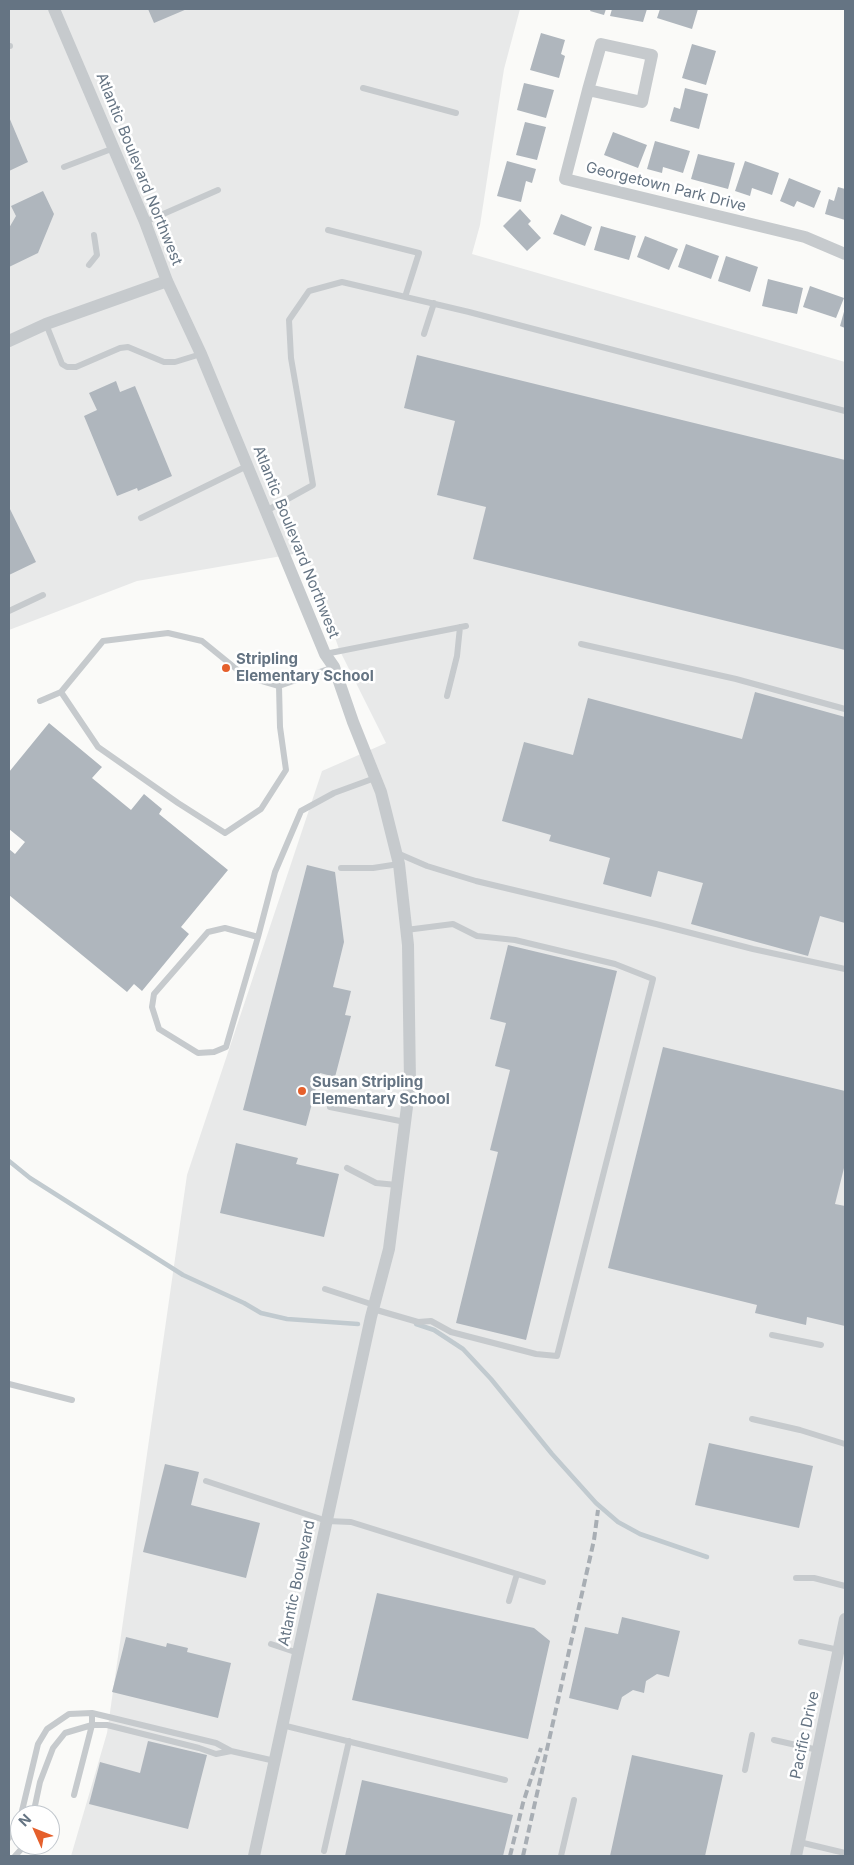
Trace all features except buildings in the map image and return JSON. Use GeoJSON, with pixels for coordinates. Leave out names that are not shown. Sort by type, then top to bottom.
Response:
{"type":"FeatureCollection","features":[{"type":"Feature","properties":{"kind":"street","name":"Atlantic Boulevard Northwest"},"geometry":{"type":"LineString","coordinates":[[54,9],[146,222],[167,281],[201,354],[325,654],[334,667],[352,722],[381,792],[398,858],[406,930],[410,1083],[389,1249],[373,1310]]}},
{"type":"Feature","properties":{"kind":"street","name":"Georgetown Park Drive"},"geometry":{"type":"LineString","coordinates":[[588,90],[642,102],[652,55],[601,44],[588,90],[565,179],[805,237],[845,254]]}},
{"type":"Feature","properties":{"kind":"street"},"geometry":{"type":"LineString","coordinates":[[9,341],[46,324],[167,281]]}},
{"type":"Feature","properties":{"kind":"street","name":"Atlantic Boulevard"},"geometry":{"type":"LineString","coordinates":[[254,1856],[373,1310]]}},
{"type":"Feature","properties":{"kind":"street","name":"Pacific Drive"},"geometry":{"type":"LineString","coordinates":[[796,1856],[845,1619]]}},
{"type":"Feature","properties":{"kind":"lane"},"geometry":{"type":"LineString","coordinates":[[363,88],[456,113]]}},
{"type":"Feature","properties":{"kind":"lane"},"geometry":{"type":"LineString","coordinates":[[64,167],[114,148]]}},
{"type":"Feature","properties":{"kind":"lane"},"geometry":{"type":"LineString","coordinates":[[146,222],[218,190]]}},
{"type":"Feature","properties":{"kind":"lane"},"geometry":{"type":"LineString","coordinates":[[328,230],[419,253],[405,297]]}},
{"type":"Feature","properties":{"kind":"lane"},"geometry":{"type":"LineString","coordinates":[[89,265],[97,254],[94,235]]}},
{"type":"Feature","properties":{"kind":"lane"},"geometry":{"type":"LineString","coordinates":[[266,511],[313,485],[291,358],[289,320],[309,291],[342,282],[434,303],[845,411]]}},
{"type":"Feature","properties":{"kind":"lane"},"geometry":{"type":"LineString","coordinates":[[424,334],[434,303]]}},
{"type":"Feature","properties":{"kind":"lane"},"geometry":{"type":"LineString","coordinates":[[46,324],[62,364],[67,367],[76,366],[120,348],[128,347],[164,362],[175,362],[201,354]]}},
{"type":"Feature","properties":{"kind":"lane"},"geometry":{"type":"LineString","coordinates":[[141,518],[248,466]]}},
{"type":"Feature","properties":{"kind":"lane"},"geometry":{"type":"LineString","coordinates":[[9,610],[43,594]]}},
{"type":"Feature","properties":{"kind":"lane"},"geometry":{"type":"LineString","coordinates":[[325,654],[463,627],[447,696]]}},
{"type":"Feature","properties":{"kind":"lane"},"geometry":{"type":"LineString","coordinates":[[40,701],[61,692],[103,641],[168,633],[202,641],[245,676],[279,686],[334,667]]}},
{"type":"Feature","properties":{"kind":"lane"},"geometry":{"type":"LineString","coordinates":[[581,644],[736,679],[845,709]]}},
{"type":"Feature","properties":{"kind":"lane"},"geometry":{"type":"LineString","coordinates":[[61,692],[98,747],[178,803],[225,833],[262,809],[286,770],[280,727],[279,686]]}},
{"type":"Feature","properties":{"kind":"lane"},"geometry":{"type":"LineString","coordinates":[[258,936],[225,928],[208,932],[154,994],[152,1007],[158,1029],[198,1053],[214,1052],[226,1047],[258,936],[276,872],[301,811],[334,794],[375,778]]}},
{"type":"Feature","properties":{"kind":"lane"},"geometry":{"type":"LineString","coordinates":[[341,868],[373,868],[398,858],[476,881],[753,949],[845,969]]}},
{"type":"Feature","properties":{"kind":"lane"},"geometry":{"type":"LineString","coordinates":[[325,1289],[373,1310],[418,1322],[431,1321],[451,1332],[536,1354],[557,1356],[653,979],[606,962],[515,940],[477,936],[453,924],[406,930]]}},
{"type":"Feature","properties":{"kind":"lane"},"geometry":{"type":"LineString","coordinates":[[330,1107],[405,1122]]}},
{"type":"Feature","properties":{"kind":"lane"},"geometry":{"type":"LineString","coordinates":[[347,1168],[376,1183],[397,1185]]}},
{"type":"Feature","properties":{"kind":"lane"},"geometry":{"type":"LineString","coordinates":[[772,1334],[821,1345]]}},
{"type":"Feature","properties":{"kind":"lane"},"geometry":{"type":"LineString","coordinates":[[9,1384],[72,1400]]}},
{"type":"Feature","properties":{"kind":"lane"},"geometry":{"type":"LineString","coordinates":[[752,1419],[800,1430],[845,1444]]}},
{"type":"Feature","properties":{"kind":"lane"},"geometry":{"type":"LineString","coordinates":[[206,1481],[327,1521],[351,1522],[543,1582]]}},
{"type":"Feature","properties":{"kind":"lane"},"geometry":{"type":"LineString","coordinates":[[510,1601],[517,1574]]}},
{"type":"Feature","properties":{"kind":"lane"},"geometry":{"type":"LineString","coordinates":[[796,1578],[814,1578],[845,1586]]}},
{"type":"Feature","properties":{"kind":"lane"},"geometry":{"type":"LineString","coordinates":[[801,1642],[839,1650]]}},
{"type":"Feature","properties":{"kind":"lane"},"geometry":{"type":"LineString","coordinates":[[272,1644],[298,1653]]}},
{"type":"Feature","properties":{"kind":"lane"},"geometry":{"type":"LineString","coordinates":[[74,1795],[92,1724],[92,1712]]}},
{"type":"Feature","properties":{"kind":"lane"},"geometry":{"type":"LineString","coordinates":[[23,1805],[38,1744],[46,1729],[69,1714],[92,1712],[216,1743],[231,1751],[275,1761]]}},
{"type":"Feature","properties":{"kind":"lane"},"geometry":{"type":"LineString","coordinates":[[35,1805],[40,1782],[52,1748],[65,1733],[92,1724],[107,1725],[216,1754],[231,1751]]}},
{"type":"Feature","properties":{"kind":"lane"},"geometry":{"type":"LineString","coordinates":[[282,1725],[505,1780]]}},
{"type":"Feature","properties":{"kind":"lane"},"geometry":{"type":"LineString","coordinates":[[745,1770],[752,1735]]}},
{"type":"Feature","properties":{"kind":"lane"},"geometry":{"type":"LineString","coordinates":[[774,1740],[818,1750]]}},
{"type":"Feature","properties":{"kind":"lane"},"geometry":{"type":"LineString","coordinates":[[324,1851],[349,1741]]}},
{"type":"Feature","properties":{"kind":"lane"},"geometry":{"type":"LineString","coordinates":[[561,1856],[574,1800]]}},
{"type":"Feature","properties":{"kind":"lane"},"geometry":{"type":"LineString","coordinates":[[799,1842],[845,1853]]}},
{"type":"Feature","properties":{"kind":"shaded area"},"geometry":{"type":"Polygon","coordinates":[[[9,9],[520,9],[504,69],[480,225],[472,254],[845,362],[845,1856],[71,1856],[107,1733],[187,1175],[322,771],[386,743],[339,649],[305,552],[137,581],[9,630],[9,9]]]}},
{"type":"Feature","properties":{"kind":"waterway"},"geometry":{"type":"LineString","coordinates":[[9,1161],[30,1178],[183,1275],[244,1303],[261,1313],[287,1319],[358,1324]]}},
{"type":"Feature","properties":{"kind":"waterway"},"geometry":{"type":"LineString","coordinates":[[416,1324],[434,1330],[463,1349],[491,1379],[552,1454],[596,1503],[618,1522],[640,1534],[707,1557]]}},
{"type":"Feature","properties":{"kind":"railway"},"geometry":{"type":"LineString","coordinates":[[523,1856],[594,1540],[598,1510]]}},
{"type":"Feature","properties":{"kind":"railway"},"geometry":{"type":"LineString","coordinates":[[510,1856],[523,1803],[541,1748]]}},
{"type":"Feature","properties":{"kind":"place","name":"Stripling Elementary School"},"geometry":{"type":"Point","coordinates":[226,668]}},
{"type":"Feature","properties":{"kind":"place","name":"Susan Stripling Elementary School"},"geometry":{"type":"Point","coordinates":[302,1091]}}]}
